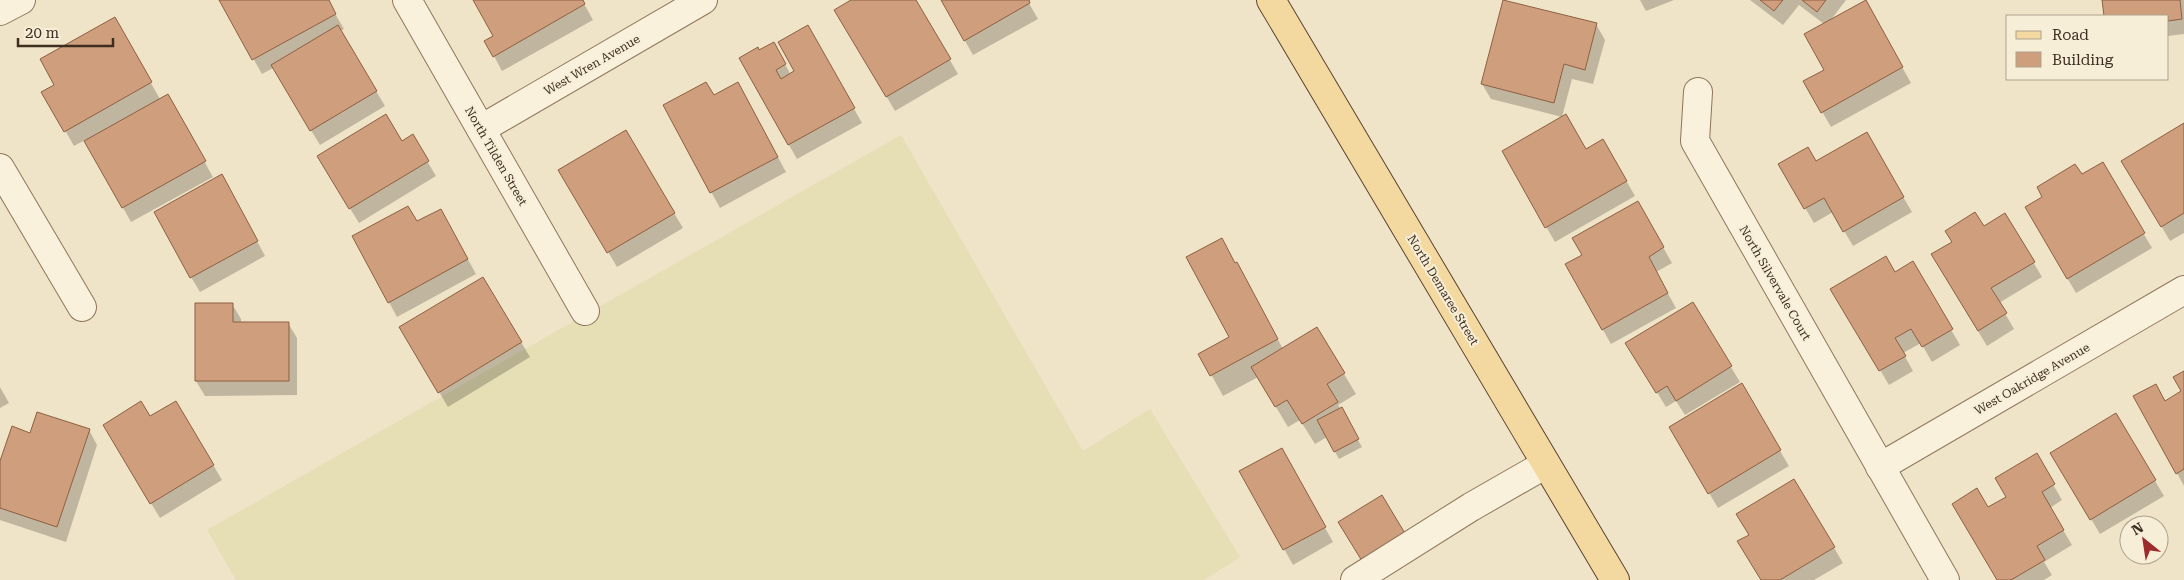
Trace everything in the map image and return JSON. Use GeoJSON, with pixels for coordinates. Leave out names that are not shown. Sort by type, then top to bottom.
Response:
{"type":"FeatureCollection","features":[{"type":"Feature","properties":{"kind":"main road","name":"North Demaree Street"},"geometry":{"type":"LineString","coordinates":[[1273,0],[1616,580]]}},
{"type":"Feature","properties":{"kind":"street"},"geometry":{"type":"LineString","coordinates":[[0,10],[21,0]]}},
{"type":"Feature","properties":{"kind":"street","name":"North Tilden Street"},"geometry":{"type":"LineString","coordinates":[[407,0],[586,311]]}},
{"type":"Feature","properties":{"kind":"street","name":"West Wren Avenue"},"geometry":{"type":"LineString","coordinates":[[481,129],[703,0]]}},
{"type":"Feature","properties":{"kind":"street","name":"North Silvervale Court"},"geometry":{"type":"LineString","coordinates":[[1698,92],[1695,142],[1945,580]]}},
{"type":"Feature","properties":{"kind":"street"},"geometry":{"type":"LineString","coordinates":[[0,168],[82,308]]}},
{"type":"Feature","properties":{"kind":"street","name":"West Oakridge Avenue"},"geometry":{"type":"LineString","coordinates":[[1880,467],[2184,290]]}},
{"type":"Feature","properties":{"kind":"street"},"geometry":{"type":"LineString","coordinates":[[1355,580],[1471,507],[1546,464]]}},
{"type":"Feature","properties":{"kind":"shaded area"},"geometry":{"type":"Polygon","coordinates":[[[901,135],[1083,451],[1150,409],[1240,557],[1204,580],[236,580],[207,530],[901,135]]]}},
{"type":"Feature","properties":{"kind":"building"},"geometry":{"type":"Polygon","coordinates":[[[219,0],[329,0],[336,14],[252,60],[219,0]]]}},
{"type":"Feature","properties":{"kind":"building"},"geometry":{"type":"Polygon","coordinates":[[[473,0],[583,0],[585,4],[493,57],[484,41],[493,36],[473,0]]]}},
{"type":"Feature","properties":{"kind":"building"},"geometry":{"type":"Polygon","coordinates":[[[851,0],[916,0],[951,59],[886,97],[834,10],[851,0]]]}},
{"type":"Feature","properties":{"kind":"building"},"geometry":{"type":"Polygon","coordinates":[[[941,0],[1029,0],[1030,3],[964,41],[941,0]]]}},
{"type":"Feature","properties":{"kind":"building"},"geometry":{"type":"Polygon","coordinates":[[[1503,0],[1597,23],[1585,70],[1564,64],[1554,103],[1481,84],[1503,0]]]}},
{"type":"Feature","properties":{"kind":"building"},"geometry":{"type":"Polygon","coordinates":[[[1760,0],[1783,0],[1774,11],[1760,0]]]}},
{"type":"Feature","properties":{"kind":"building"},"geometry":{"type":"Polygon","coordinates":[[[1802,0],[1826,0],[1817,12],[1802,0]]]}},
{"type":"Feature","properties":{"kind":"building"},"geometry":{"type":"Polygon","coordinates":[[[1866,0],[1903,67],[1821,113],[1803,81],[1824,70],[1804,34],[1866,0]]]}},
{"type":"Feature","properties":{"kind":"building"},"geometry":{"type":"Polygon","coordinates":[[[2102,0],[2180,0],[2182,19],[2169,21],[2169,15],[2104,15],[2102,0]]]}},
{"type":"Feature","properties":{"kind":"building"},"geometry":{"type":"Polygon","coordinates":[[[115,17],[152,82],[64,132],[41,92],[54,85],[40,59],[115,17]]]}},
{"type":"Feature","properties":{"kind":"building"},"geometry":{"type":"Polygon","coordinates":[[[338,25],[377,91],[310,131],[271,65],[338,25]]]}},
{"type":"Feature","properties":{"kind":"building"},"geometry":{"type":"Polygon","coordinates":[[[808,25],[855,108],[788,145],[739,58],[758,47],[759,50],[774,42],[786,64],[776,70],[781,79],[794,71],[778,42],[808,25]]]}},
{"type":"Feature","properties":{"kind":"building"},"geometry":{"type":"Polygon","coordinates":[[[706,82],[714,95],[738,82],[778,157],[710,193],[663,105],[706,82]]]}},
{"type":"Feature","properties":{"kind":"building"},"geometry":{"type":"Polygon","coordinates":[[[168,94],[206,161],[122,208],[84,141],[168,94]]]}},
{"type":"Feature","properties":{"kind":"building"},"geometry":{"type":"Polygon","coordinates":[[[386,114],[402,141],[413,134],[429,161],[349,209],[317,156],[386,114]]]}},
{"type":"Feature","properties":{"kind":"building"},"geometry":{"type":"Polygon","coordinates":[[[1566,114],[1586,149],[1603,139],[1627,181],[1545,228],[1502,151],[1566,114]]]}},
{"type":"Feature","properties":{"kind":"building"},"geometry":{"type":"Polygon","coordinates":[[[2184,123],[2184,213],[2161,227],[2121,161],[2184,123]]]}},
{"type":"Feature","properties":{"kind":"building"},"geometry":{"type":"Polygon","coordinates":[[[626,130],[675,213],[607,253],[558,170],[626,130]]]}},
{"type":"Feature","properties":{"kind":"building"},"geometry":{"type":"Polygon","coordinates":[[[1867,132],[1904,197],[1843,232],[1824,198],[1804,209],[1778,164],[1808,147],[1816,161],[1867,132]]]}},
{"type":"Feature","properties":{"kind":"building"},"geometry":{"type":"Polygon","coordinates":[[[2103,162],[2145,233],[2067,279],[2025,207],[2042,197],[2037,187],[2075,164],[2082,174],[2103,162]]]}},
{"type":"Feature","properties":{"kind":"building"},"geometry":{"type":"Polygon","coordinates":[[[222,174],[258,241],[190,278],[154,212],[222,174]]]}},
{"type":"Feature","properties":{"kind":"building"},"geometry":{"type":"Polygon","coordinates":[[[1638,201],[1664,247],[1649,257],[1668,293],[1602,330],[1565,264],[1582,255],[1572,238],[1638,201]]]}},
{"type":"Feature","properties":{"kind":"building"},"geometry":{"type":"Polygon","coordinates":[[[408,206],[417,221],[441,209],[468,259],[388,303],[352,236],[408,206]]]}},
{"type":"Feature","properties":{"kind":"building"},"geometry":{"type":"Polygon","coordinates":[[[1975,212],[1984,226],[2005,213],[2035,262],[1991,288],[2007,313],[1978,331],[1931,254],[1952,242],[1945,231],[1975,212]]]}},
{"type":"Feature","properties":{"kind":"building"},"geometry":{"type":"Polygon","coordinates":[[[1222,238],[1278,339],[1210,376],[1198,354],[1229,337],[1186,257],[1222,238]]]}},
{"type":"Feature","properties":{"kind":"building"},"geometry":{"type":"Polygon","coordinates":[[[1886,256],[1895,272],[1913,261],[1953,329],[1922,347],[1911,329],[1895,338],[1906,356],[1879,371],[1830,289],[1886,256]]]}},
{"type":"Feature","properties":{"kind":"building"},"geometry":{"type":"Polygon","coordinates":[[[483,277],[522,342],[438,393],[399,327],[483,277]]]}},
{"type":"Feature","properties":{"kind":"building"},"geometry":{"type":"Polygon","coordinates":[[[1693,302],[1732,366],[1676,401],[1667,386],[1656,393],[1625,343],[1693,302]]]}},
{"type":"Feature","properties":{"kind":"building"},"geometry":{"type":"Polygon","coordinates":[[[195,303],[233,303],[233,322],[289,322],[289,381],[195,381],[195,303]]]}},
{"type":"Feature","properties":{"kind":"building"},"geometry":{"type":"Polygon","coordinates":[[[1317,327],[1345,373],[1327,384],[1338,402],[1302,424],[1287,400],[1275,407],[1251,367],[1317,327]]]}},
{"type":"Feature","properties":{"kind":"building"},"geometry":{"type":"Polygon","coordinates":[[[2184,371],[2184,469],[2176,474],[2133,396],[2156,384],[2165,401],[2181,391],[2173,377],[2184,371]]]}},
{"type":"Feature","properties":{"kind":"building"},"geometry":{"type":"Polygon","coordinates":[[[1742,383],[1781,450],[1708,494],[1669,427],[1742,383]]]}},
{"type":"Feature","properties":{"kind":"building"},"geometry":{"type":"Polygon","coordinates":[[[141,401],[150,416],[176,401],[214,465],[150,504],[103,425],[141,401]]]}},
{"type":"Feature","properties":{"kind":"building"},"geometry":{"type":"Polygon","coordinates":[[[1342,407],[1359,439],[1334,452],[1317,420],[1342,407]]]}},
{"type":"Feature","properties":{"kind":"building"},"geometry":{"type":"Polygon","coordinates":[[[37,412],[90,429],[57,527],[0,508],[0,461],[12,426],[30,433],[37,412]]]}},
{"type":"Feature","properties":{"kind":"building"},"geometry":{"type":"Polygon","coordinates":[[[2116,413],[2156,480],[2090,520],[2050,453],[2116,413]]]}},
{"type":"Feature","properties":{"kind":"building"},"geometry":{"type":"Polygon","coordinates":[[[1282,448],[1326,527],[1283,550],[1239,471],[1282,448]]]}},
{"type":"Feature","properties":{"kind":"building"},"geometry":{"type":"Polygon","coordinates":[[[2037,453],[2055,484],[2042,492],[2064,530],[2037,546],[2045,560],[2011,580],[1997,580],[1952,504],[1977,488],[1988,507],[2006,497],[1995,478],[2037,453]]]}},
{"type":"Feature","properties":{"kind":"building"},"geometry":{"type":"Polygon","coordinates":[[[1794,479],[1835,547],[1780,580],[1761,580],[1737,541],[1749,535],[1736,514],[1794,479]]]}},
{"type":"Feature","properties":{"kind":"building"},"geometry":{"type":"Polygon","coordinates":[[[1382,495],[1406,535],[1362,561],[1338,522],[1382,495]]]}}]}
